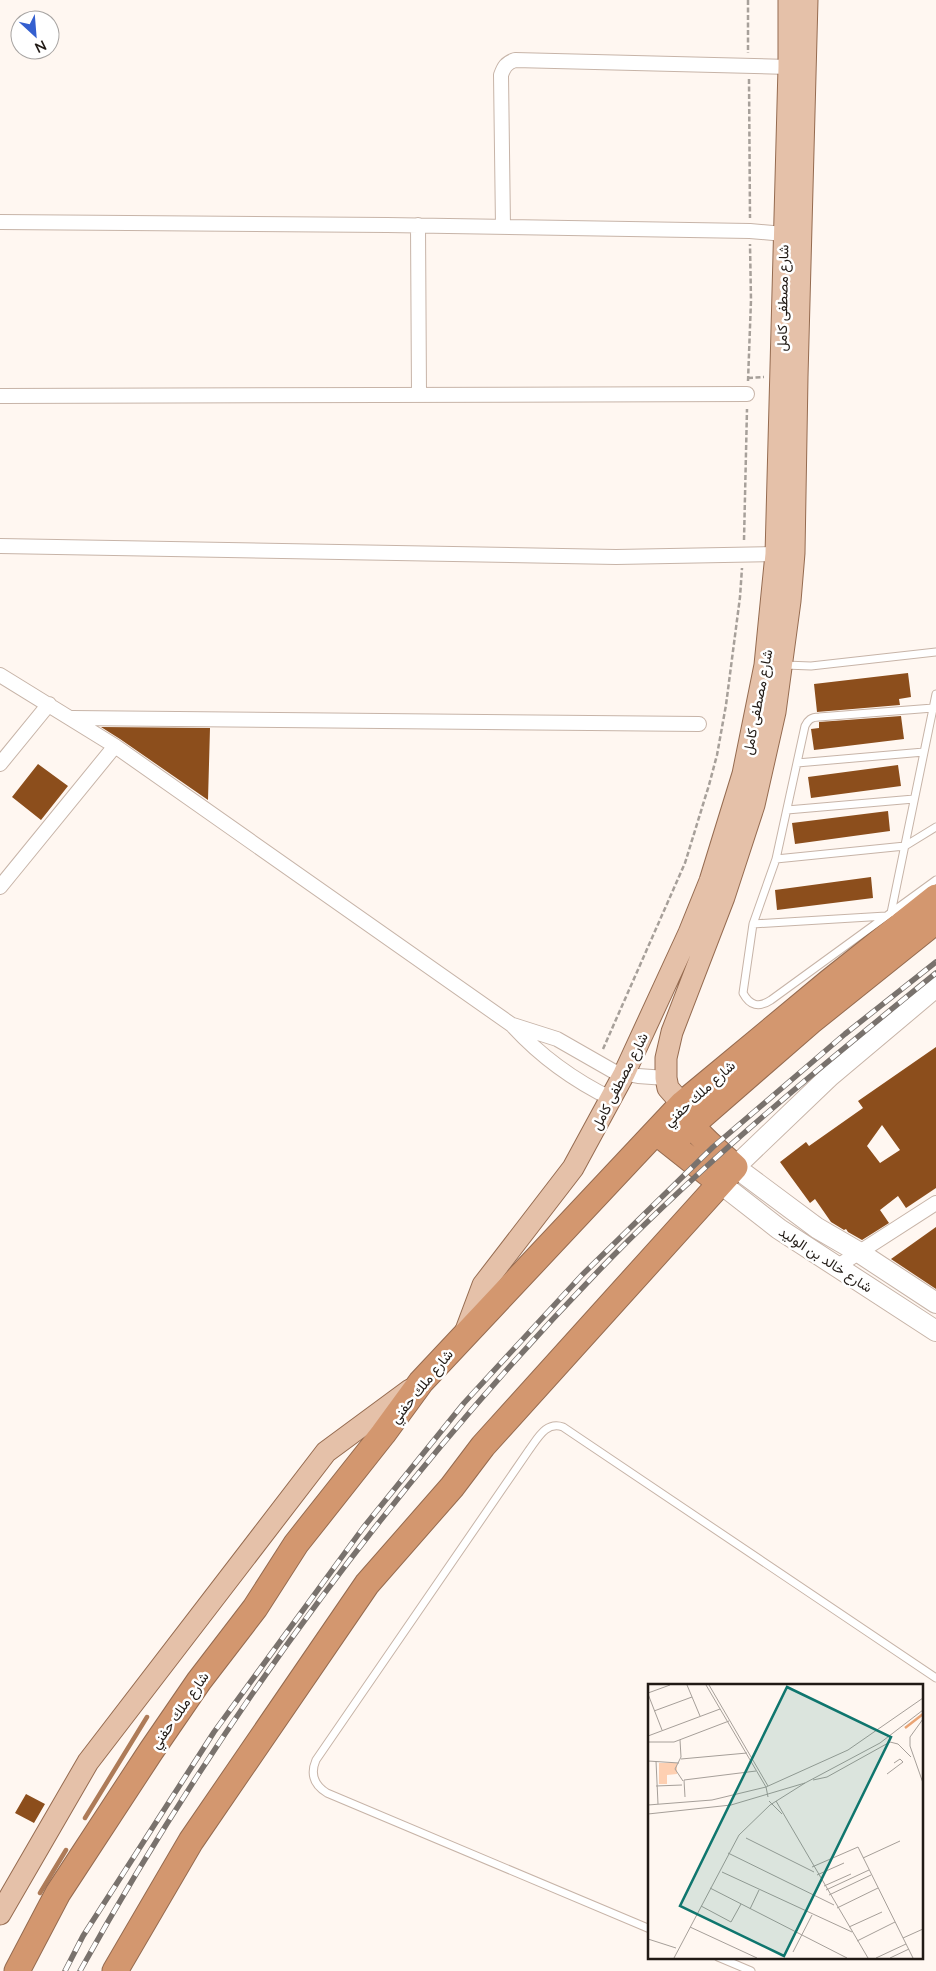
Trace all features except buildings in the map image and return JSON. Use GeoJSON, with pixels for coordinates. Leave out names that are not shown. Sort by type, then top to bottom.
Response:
{"type":"FeatureCollection","features":[{"type":"Feature","properties":{"kind":"highway","name":"شارع ملك حفني"},"geometry":{"type":"LineString","coordinates":[[17,1971],[58,1893],[150,1751],[199,1681],[255,1608],[296,1544],[367,1455],[420,1382],[465,1333],[687,1114],[829,982],[936,897]]}},
{"type":"Feature","properties":{"kind":"highway","name":"شارع ملك حفني"},"geometry":{"type":"LineString","coordinates":[[687,1114],[810,1022],[936,921]]}},
{"type":"Feature","properties":{"kind":"highway"},"geometry":{"type":"LineString","coordinates":[[687,1114],[728,1175]]}},
{"type":"Feature","properties":{"kind":"highway"},"geometry":{"type":"LineString","coordinates":[[663,1138],[728,1175]]}},
{"type":"Feature","properties":{"kind":"highway"},"geometry":{"type":"LineString","coordinates":[[115,1971],[191,1841],[367,1584],[452,1487],[483,1446],[728,1175]]}},
{"type":"Feature","properties":{"kind":"main road","name":"شارع مصطفى كامل"},"geometry":{"type":"LineString","coordinates":[[465,1333],[483,1285],[573,1168],[605,1096],[613,1070],[689,933],[710,881],[728,828],[745,765],[765,665],[776,554],[789,67],[789,0]]}},
{"type":"Feature","properties":{"kind":"main road","name":"شارع مصطفى كامل"},"geometry":{"type":"LineString","coordinates":[[666,1078],[666,1058],[672,1032],[724,897],[754,805],[773,721],[783,664],[794,553],[796,386],[807,0]]}},
{"type":"Feature","properties":{"kind":"main road"},"geometry":{"type":"LineString","coordinates":[[666,1078],[668,1088],[687,1114]]}},
{"type":"Feature","properties":{"kind":"main road"},"geometry":{"type":"LineString","coordinates":[[0,1914],[88,1762],[326,1452],[420,1382]]}},
{"type":"Feature","properties":{"kind":"street"},"geometry":{"type":"LineString","coordinates":[[503,227],[501,75],[504,67],[509,62],[515,60],[789,67]]}},
{"type":"Feature","properties":{"kind":"street"},"geometry":{"type":"LineString","coordinates":[[0,222],[418,225],[750,231],[784,234]]}},
{"type":"Feature","properties":{"kind":"street"},"geometry":{"type":"LineString","coordinates":[[418,225],[419,394]]}},
{"type":"Feature","properties":{"kind":"street"},"geometry":{"type":"LineString","coordinates":[[0,396],[747,394]]}},
{"type":"Feature","properties":{"kind":"street"},"geometry":{"type":"LineString","coordinates":[[0,546],[616,557],[776,554]]}},
{"type":"Feature","properties":{"kind":"street"},"geometry":{"type":"LineString","coordinates":[[0,675],[115,746],[512,1025],[545,1058],[584,1085],[605,1096]]}},
{"type":"Feature","properties":{"kind":"street"},"geometry":{"type":"LineString","coordinates":[[0,764],[49,704]]}},
{"type":"Feature","properties":{"kind":"street"},"geometry":{"type":"LineString","coordinates":[[72,718],[699,724]]}},
{"type":"Feature","properties":{"kind":"street"},"geometry":{"type":"LineString","coordinates":[[0,887],[115,746]]}},
{"type":"Feature","properties":{"kind":"street"},"geometry":{"type":"LineString","coordinates":[[728,1175],[830,1076],[936,988]]}},
{"type":"Feature","properties":{"kind":"street"},"geometry":{"type":"LineString","coordinates":[[512,1025],[557,1039],[613,1070],[666,1078]]}},
{"type":"Feature","properties":{"kind":"street","name":"شارع خالد بن الوليد"},"geometry":{"type":"LineString","coordinates":[[728,1175],[860,1253],[936,1303]]}},
{"type":"Feature","properties":{"kind":"street","name":"شارع خالد بن الوليد"},"geometry":{"type":"LineString","coordinates":[[728,1175],[779,1229],[936,1331]]}},
{"type":"Feature","properties":{"kind":"street"},"geometry":{"type":"LineString","coordinates":[[838,1266],[936,1203]]}},
{"type":"Feature","properties":{"kind":"lane"},"geometry":{"type":"LineString","coordinates":[[783,664],[811,666],[936,652]]}},
{"type":"Feature","properties":{"kind":"lane"},"geometry":{"type":"LineString","coordinates":[[889,914],[936,696]]}},
{"type":"Feature","properties":{"kind":"lane"},"geometry":{"type":"LineString","coordinates":[[933,708],[813,717],[805,726],[776,859],[753,924],[743,993],[747,1000],[755,1005],[764,1005],[936,880]]}},
{"type":"Feature","properties":{"kind":"lane"},"geometry":{"type":"LineString","coordinates":[[797,764],[924,752]]}},
{"type":"Feature","properties":{"kind":"lane"},"geometry":{"type":"LineString","coordinates":[[786,810],[914,799]]}},
{"type":"Feature","properties":{"kind":"lane"},"geometry":{"type":"LineString","coordinates":[[776,859],[905,846],[936,827]]}},
{"type":"Feature","properties":{"kind":"lane"},"geometry":{"type":"LineString","coordinates":[[753,924],[889,914]]}},
{"type":"Feature","properties":{"kind":"lane"},"geometry":{"type":"LineString","coordinates":[[648,1928],[327,1793],[318,1786],[313,1774],[316,1760],[529,1450],[545,1430],[553,1425],[563,1427],[936,1678]]}},
{"type":"Feature","properties":{"kind":"lane"},"geometry":{"type":"LineString","coordinates":[[720,1958],[751,1971]]}},
{"type":"Feature","properties":{"kind":"path"},"geometry":{"type":"LineString","coordinates":[[748,378],[770,377]]}},
{"type":"Feature","properties":{"kind":"waterway"},"geometry":{"type":"LineString","coordinates":[[85,1818],[147,1717]]}},
{"type":"Feature","properties":{"kind":"waterway"},"geometry":{"type":"LineString","coordinates":[[40,1893],[66,1850]]}},
{"type":"Feature","properties":{"kind":"railway"},"geometry":{"type":"LineString","coordinates":[[65,1971],[83,1936],[214,1732],[363,1528],[464,1403],[582,1275],[713,1147],[845,1034],[936,962]]}},
{"type":"Feature","properties":{"kind":"railway"},"geometry":{"type":"LineString","coordinates":[[80,1971],[136,1875],[195,1780],[257,1687],[322,1597],[390,1508],[461,1422],[535,1339],[649,1220],[769,1111],[936,973]]}}]}
